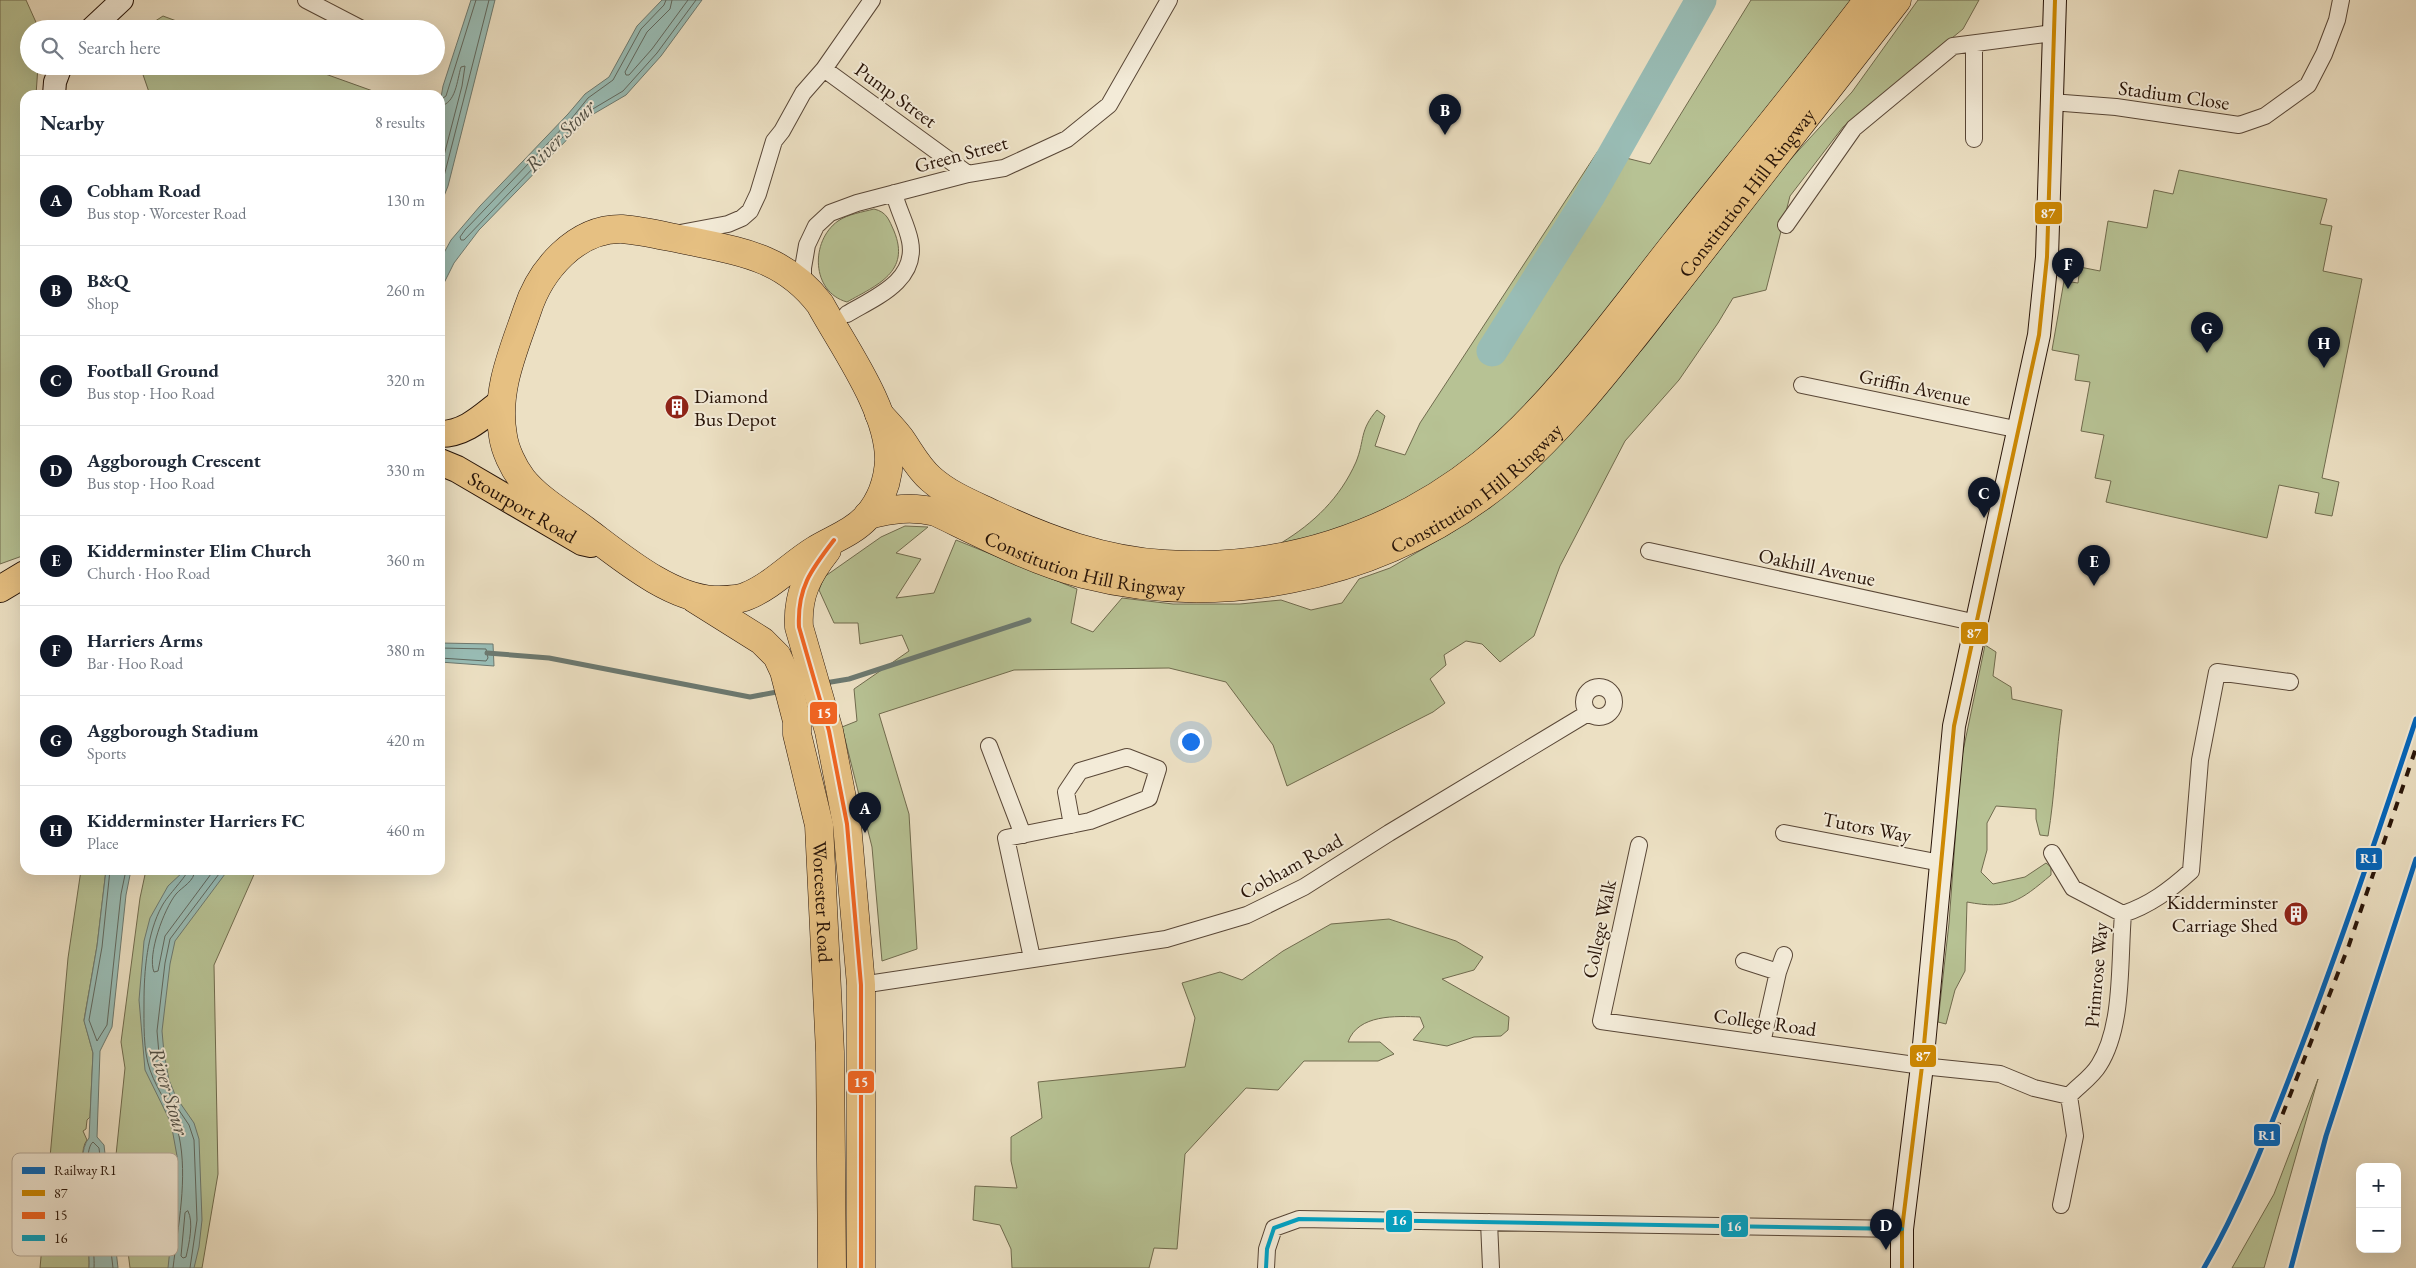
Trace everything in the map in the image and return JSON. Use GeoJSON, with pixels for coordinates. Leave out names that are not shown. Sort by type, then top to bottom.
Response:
{"type":"FeatureCollection","features":[{"type":"Feature","properties":{"kind":"highway","name":"Constitution Hill Ringway"},"geometry":{"type":"LineString","coordinates":[[880,414],[930,478],[942,488],[1019,526],[1045,537],[1094,553],[1147,563],[1175,565],[1240,563],[1306,552],[1375,529],[1417,508],[1456,483],[1484,462],[1528,420],[1610,326],[1868,0]]}},
{"type":"Feature","properties":{"kind":"highway","name":"Constitution Hill Ringway"},"geometry":{"type":"LineString","coordinates":[[868,516],[896,509],[922,509],[936,512],[1021,553],[1062,568],[1122,582],[1176,588],[1236,587],[1306,576],[1341,566],[1410,539],[1440,524],[1483,496],[1534,450],[1617,358],[1897,0]]}},
{"type":"Feature","properties":{"kind":"highway"},"geometry":{"type":"LineString","coordinates":[[629,230],[660,235],[756,256],[785,270],[803,284],[820,304],[880,414],[887,446],[888,471],[880,498],[868,516],[845,535],[815,550],[748,596],[713,600],[684,592],[649,574],[606,547],[552,507],[522,478],[511,460],[503,438],[500,403],[505,376],[531,298],[541,280],[559,257],[579,242],[602,231],[629,230]]}},
{"type":"Feature","properties":{"kind":"highway","name":"Worcester Road"},"geometry":{"type":"LineString","coordinates":[[834,540],[809,574],[800,601],[799,627],[825,713],[847,824],[861,985],[861,1268]]}},
{"type":"Feature","properties":{"kind":"highway","name":"Worcester Road"},"geometry":{"type":"LineString","coordinates":[[684,592],[762,641],[777,656],[784,671],[797,721],[797,734],[819,826],[830,1052],[832,1268]]}},
{"type":"Feature","properties":{"kind":"highway"},"geometry":{"type":"LineString","coordinates":[[811,792],[840,788]]}},
{"type":"Feature","properties":{"kind":"highway"},"geometry":{"type":"LineString","coordinates":[[830,1052],[861,1051]]}},
{"type":"Feature","properties":{"kind":"main road"},"geometry":{"type":"LineString","coordinates":[[445,433],[456,432],[470,426],[500,403]]}},
{"type":"Feature","properties":{"kind":"main road","name":"Stourport Road"},"geometry":{"type":"LineString","coordinates":[[445,464],[466,474],[582,542],[606,547]]}},
{"type":"Feature","properties":{"kind":"main road"},"geometry":{"type":"LineString","coordinates":[[0,589],[20,577]]}},
{"type":"Feature","properties":{"kind":"main road"},"geometry":{"type":"LineString","coordinates":[[0,595],[20,589]]}},
{"type":"Feature","properties":{"kind":"street"},"geometry":{"type":"LineString","coordinates":[[101,20],[122,0]]}},
{"type":"Feature","properties":{"kind":"street"},"geometry":{"type":"LineString","coordinates":[[306,0],[345,20]]}},
{"type":"Feature","properties":{"kind":"street"},"geometry":{"type":"LineString","coordinates":[[660,235],[717,227],[736,221],[746,215],[758,194],[774,141],[782,131],[803,93],[824,69],[872,0]]}},
{"type":"Feature","properties":{"kind":"street","name":"Green Street"},"geometry":{"type":"LineString","coordinates":[[803,284],[803,268],[807,244],[819,222],[830,213],[843,207],[894,193],[968,174],[1004,168],[1067,139],[1109,105],[1169,0]]}},
{"type":"Feature","properties":{"kind":"street"},"geometry":{"type":"LineString","coordinates":[[1902,1268],[1902,1229],[1922,1066],[1954,726],[2020,430],[2039,335],[2047,257],[2054,0]]}},
{"type":"Feature","properties":{"kind":"street","name":"Stadium Close"},"geometry":{"type":"LineString","coordinates":[[2051,102],[2116,107],[2239,125],[2264,116],[2308,85],[2324,54],[2337,20],[2341,0]]}},
{"type":"Feature","properties":{"kind":"street"},"geometry":{"type":"LineString","coordinates":[[1786,225],[1854,128],[1953,46],[2053,33]]}},
{"type":"Feature","properties":{"kind":"street"},"geometry":{"type":"LineString","coordinates":[[1974,44],[1974,139]]}},
{"type":"Feature","properties":{"kind":"street","name":"Pump Street"},"geometry":{"type":"LineString","coordinates":[[824,69],[968,174]]}},
{"type":"Feature","properties":{"kind":"street"},"geometry":{"type":"LineString","coordinates":[[54,90],[58,75]]}},
{"type":"Feature","properties":{"kind":"street"},"geometry":{"type":"LineString","coordinates":[[846,314],[895,285],[908,267],[911,252],[910,240],[894,193]]}},
{"type":"Feature","properties":{"kind":"street","name":"Griffin Avenue"},"geometry":{"type":"LineString","coordinates":[[1802,386],[2020,430]]}},
{"type":"Feature","properties":{"kind":"street","name":"Oakhill Avenue"},"geometry":{"type":"LineString","coordinates":[[1648,551],[1977,624]]}},
{"type":"Feature","properties":{"kind":"street","name":"Primrose Way"},"geometry":{"type":"LineString","coordinates":[[2069,1096],[2098,1067],[2111,1042],[2117,1006],[2123,914],[2142,908],[2191,871],[2200,760],[2216,672],[2290,682]]}},
{"type":"Feature","properties":{"kind":"street","name":"Cobham Road"},"geometry":{"type":"LineString","coordinates":[[861,985],[1032,958],[1166,940],[1247,915],[1304,887],[1389,833],[1588,713]]}},
{"type":"Feature","properties":{"kind":"street"},"geometry":{"type":"LineString","coordinates":[[989,746],[1022,835]]}},
{"type":"Feature","properties":{"kind":"street"},"geometry":{"type":"LineString","coordinates":[[1032,958],[1006,838],[1072,825],[1090,821],[1149,798],[1158,769],[1127,757],[1080,771],[1066,792],[1072,825]]}},
{"type":"Feature","properties":{"kind":"street","name":"Tutors Way"},"geometry":{"type":"LineString","coordinates":[[1784,834],[1941,863]]}},
{"type":"Feature","properties":{"kind":"street","name":"College Walk"},"geometry":{"type":"LineString","coordinates":[[1601,1021],[1639,846]]}},
{"type":"Feature","properties":{"kind":"street"},"geometry":{"type":"LineString","coordinates":[[2052,853],[2073,888],[2123,914]]}},
{"type":"Feature","properties":{"kind":"street"},"geometry":{"type":"LineString","coordinates":[[1762,1043],[1778,972],[1784,956]]}},
{"type":"Feature","properties":{"kind":"street"},"geometry":{"type":"LineString","coordinates":[[1744,961],[1778,972]]}},
{"type":"Feature","properties":{"kind":"street","name":"College Road"},"geometry":{"type":"LineString","coordinates":[[1601,1021],[1922,1066]]}},
{"type":"Feature","properties":{"kind":"street"},"geometry":{"type":"LineString","coordinates":[[1922,1066],[2000,1074],[2034,1088],[2069,1096],[2074,1136],[2061,1205]]}},
{"type":"Feature","properties":{"kind":"street"},"geometry":{"type":"LineString","coordinates":[[1266,1268],[1267,1249],[1274,1228],[1299,1219],[1902,1229]]}},
{"type":"Feature","properties":{"kind":"street"},"geometry":{"type":"LineString","coordinates":[[1489,1222],[1491,1268]]}},
{"type":"Feature","properties":{"kind":"green space"},"geometry":{"type":"Polygon","coordinates":[[[0,0],[26,0],[35,20],[20,20],[20,75],[37,75],[36,90],[20,90],[20,557],[0,564],[0,0]]]}},
{"type":"Feature","properties":{"kind":"green space"},"geometry":{"type":"Polygon","coordinates":[[[1751,0],[1856,0],[1552,381],[1506,428],[1454,472],[1408,501],[1323,538],[1281,543],[1315,518],[1342,487],[1356,462],[1367,424],[1377,410],[1385,416],[1375,446],[1405,455],[1420,423],[1598,151],[1650,164],[1751,0]]]}},
{"type":"Feature","properties":{"kind":"green space"},"geometry":{"type":"Polygon","coordinates":[[[1918,0],[1979,0],[1963,29],[1843,127],[1790,196],[1766,290],[1733,298],[1679,380],[1625,441],[1560,566],[1534,636],[1500,662],[1482,644],[1466,641],[1444,655],[1446,665],[1430,679],[1445,703],[1433,712],[1287,786],[1273,745],[1226,682],[1169,668],[1014,670],[879,714],[909,814],[917,949],[882,961],[872,847],[842,727],[857,721],[854,689],[909,651],[902,635],[860,644],[858,623],[834,623],[819,590],[824,577],[881,537],[905,526],[928,527],[896,553],[921,559],[896,598],[934,593],[956,540],[1077,589],[1071,623],[1093,632],[1122,598],[1173,604],[1240,604],[1281,600],[1311,610],[1342,603],[1359,579],[1390,568],[1454,531],[1507,491],[1567,436],[1646,345],[1787,163],[1852,92],[1918,0]]]}},
{"type":"Feature","properties":{"kind":"green space"},"geometry":{"type":"Polygon","coordinates":[[[163,16],[174,20],[157,20],[163,16]]]}},
{"type":"Feature","properties":{"kind":"green space"},"geometry":{"type":"Polygon","coordinates":[[[143,75],[328,75],[370,90],[148,90],[143,75]]]}},
{"type":"Feature","properties":{"kind":"green space"},"geometry":{"type":"Polygon","coordinates":[[[2179,170],[2327,199],[2320,224],[2332,226],[2323,271],[2362,279],[2322,478],[2339,482],[2332,516],[2315,513],[2319,493],[2279,485],[2267,538],[2106,502],[2111,481],[2095,478],[2104,435],[2081,431],[2090,382],[2075,380],[2079,355],[2052,350],[2064,281],[2078,283],[2080,267],[2100,271],[2108,221],[2147,228],[2154,190],[2173,194],[2179,170]]]}},
{"type":"Feature","properties":{"kind":"green space"},"geometry":{"type":"Polygon","coordinates":[[[874,209],[885,214],[891,223],[898,245],[898,257],[895,267],[888,276],[869,290],[847,302],[835,296],[826,288],[818,265],[819,253],[829,230],[838,221],[851,215],[874,209]]]}},
{"type":"Feature","properties":{"kind":"green space"},"geometry":{"type":"Polygon","coordinates":[[[1985,645],[1996,652],[1993,676],[2011,687],[2012,699],[2062,710],[2048,836],[2040,835],[2036,819],[2036,809],[1996,806],[1987,823],[1987,850],[1981,872],[1993,884],[2025,877],[2046,863],[2051,867],[2051,875],[2022,897],[2004,904],[1993,905],[1967,902],[1965,971],[1955,990],[1946,1024],[1938,1022],[1949,923],[1961,761],[1985,645]]]}},
{"type":"Feature","properties":{"kind":"green space"},"geometry":{"type":"Polygon","coordinates":[[[80,875],[105,875],[97,946],[84,1020],[93,1053],[90,1117],[87,1120],[86,1129],[83,1131],[87,1140],[83,1153],[50,1153],[68,958],[80,875]]]}},
{"type":"Feature","properties":{"kind":"green space"},"geometry":{"type":"Polygon","coordinates":[[[145,875],[254,875],[214,965],[218,1174],[202,1268],[130,1268],[129,1256],[178,1256],[178,1153],[116,1153],[125,1068],[121,1042],[140,898],[145,875]]]}},
{"type":"Feature","properties":{"kind":"green space"},"geometry":{"type":"Polygon","coordinates":[[[1389,919],[1456,941],[1483,957],[1474,970],[1442,979],[1509,1017],[1508,1030],[1501,1036],[1474,1037],[1447,1046],[1413,1040],[1424,1027],[1420,1017],[1389,1017],[1360,1026],[1348,1042],[1380,1042],[1394,1054],[1378,1061],[1304,1061],[1278,1090],[1246,1088],[1185,1154],[1177,1249],[1154,1248],[1149,1268],[1012,1268],[1011,1249],[1000,1225],[973,1220],[975,1186],[1017,1188],[1011,1161],[1011,1137],[1042,1118],[1038,1082],[1185,1067],[1195,1018],[1182,983],[1220,972],[1242,980],[1283,951],[1331,924],[1389,919]]]}},
{"type":"Feature","properties":{"kind":"green space"},"geometry":{"type":"Polygon","coordinates":[[[2318,1079],[2264,1268],[2232,1268],[2274,1194],[2318,1079]]]}},
{"type":"Feature","properties":{"kind":"green space"},"geometry":{"type":"Polygon","coordinates":[[[41,1256],[89,1256],[89,1268],[40,1268],[41,1256]]]}},
{"type":"Feature","properties":{"kind":"water"},"geometry":{"type":"Polygon","coordinates":[[[471,0],[495,0],[445,194],[445,90],[442,90],[471,0]]]}},
{"type":"Feature","properties":{"kind":"water","name":"River Stour"},"geometry":{"type":"Polygon","coordinates":[[[662,0],[702,0],[661,56],[626,95],[590,116],[479,230],[454,263],[445,281],[445,251],[451,240],[480,206],[585,94],[609,77],[637,26],[662,0]]]}},
{"type":"Feature","properties":{"kind":"water"},"geometry":{"type":"Polygon","coordinates":[[[445,643],[493,644],[494,666],[445,662],[445,643]]]}},
{"type":"Feature","properties":{"kind":"water"},"geometry":{"type":"Polygon","coordinates":[[[105,875],[130,875],[126,895],[112,1027],[100,1051],[97,1137],[104,1145],[105,1153],[83,1153],[89,1138],[93,1053],[84,1021],[97,946],[105,875]]]}},
{"type":"Feature","properties":{"kind":"water","name":"River Stour"},"geometry":{"type":"Polygon","coordinates":[[[180,875],[224,875],[175,941],[170,964],[162,1031],[169,1080],[176,1097],[194,1123],[199,1139],[202,1220],[194,1268],[168,1268],[169,1256],[178,1256],[178,1153],[176,1153],[171,1123],[145,1070],[139,1000],[144,941],[150,918],[168,886],[180,875]]]}},
{"type":"Feature","properties":{"kind":"water"},"geometry":{"type":"Polygon","coordinates":[[[89,1256],[117,1256],[118,1268],[89,1268],[89,1256]]]}},
{"type":"Feature","properties":{"kind":"waterway"},"geometry":{"type":"LineString","coordinates":[[1492,351],[1589,197],[1701,0]]}},
{"type":"Feature","properties":{"kind":"waterway"},"geometry":{"type":"LineString","coordinates":[[825,683],[849,679],[1029,620]]}},
{"type":"Feature","properties":{"kind":"waterway"},"geometry":{"type":"LineString","coordinates":[[487,653],[549,658],[750,697],[782,691]]}},
{"type":"Feature","properties":{"kind":"railway"},"geometry":{"type":"LineString","coordinates":[[2204,1268],[2241,1196],[2292,1071],[2325,984],[2416,719]]}},
{"type":"Feature","properties":{"kind":"railway"},"geometry":{"type":"LineString","coordinates":[[2276,1131],[2349,945],[2416,748]]}},
{"type":"Feature","properties":{"kind":"rail line","name":"R1"},"geometry":{"type":"LineString","coordinates":[[2204,1268],[2241,1196],[2292,1071],[2325,984],[2416,719]]}},
{"type":"Feature","properties":{"kind":"rail line","name":"R1"},"geometry":{"type":"LineString","coordinates":[[2291,1268],[2326,1136],[2416,859]]}},
{"type":"Feature","properties":{"kind":"transit line","name":"87"},"geometry":{"type":"LineString","coordinates":[[1902,1268],[1902,1229],[1922,1066],[1954,726],[2039,335],[2047,257],[2055,0]]}},
{"type":"Feature","properties":{"kind":"transit line","name":"15"},"geometry":{"type":"LineString","coordinates":[[834,540],[807,580],[800,601],[799,627],[829,731],[847,824],[861,985],[861,1268]]}},
{"type":"Feature","properties":{"kind":"transit line","name":"16"},"geometry":{"type":"LineString","coordinates":[[1266,1268],[1267,1249],[1274,1228],[1299,1219],[1902,1229]]}},
{"type":"Feature","properties":{"kind":"place","name":"B&Q"},"geometry":{"type":"Point","coordinates":[1445,135]}},
{"type":"Feature","properties":{"kind":"place","name":"Harriers Arms"},"geometry":{"type":"Point","coordinates":[2068,289]}},
{"type":"Feature","properties":{"kind":"place","name":"Aggborough Stadium"},"geometry":{"type":"Point","coordinates":[2207,353]}},
{"type":"Feature","properties":{"kind":"place","name":"Kidderminster Harriers FC"},"geometry":{"type":"Point","coordinates":[2324,368]}},
{"type":"Feature","properties":{"kind":"place","name":"Diamond Bus Depot"},"geometry":{"type":"Point","coordinates":[677,407]}},
{"type":"Feature","properties":{"kind":"place","name":"Football Ground"},"geometry":{"type":"Point","coordinates":[1984,518]}},
{"type":"Feature","properties":{"kind":"place","name":"Kidderminster Elim Church"},"geometry":{"type":"Point","coordinates":[2094,586]}},
{"type":"Feature","properties":{"kind":"place","name":"Cobham Road"},"geometry":{"type":"Point","coordinates":[865,833]}},
{"type":"Feature","properties":{"kind":"place","name":"Kidderminster Carriage Shed"},"geometry":{"type":"Point","coordinates":[2296,914]}},
{"type":"Feature","properties":{"kind":"place","name":"Aggborough Crescent"},"geometry":{"type":"Point","coordinates":[1886,1250]}}]}
